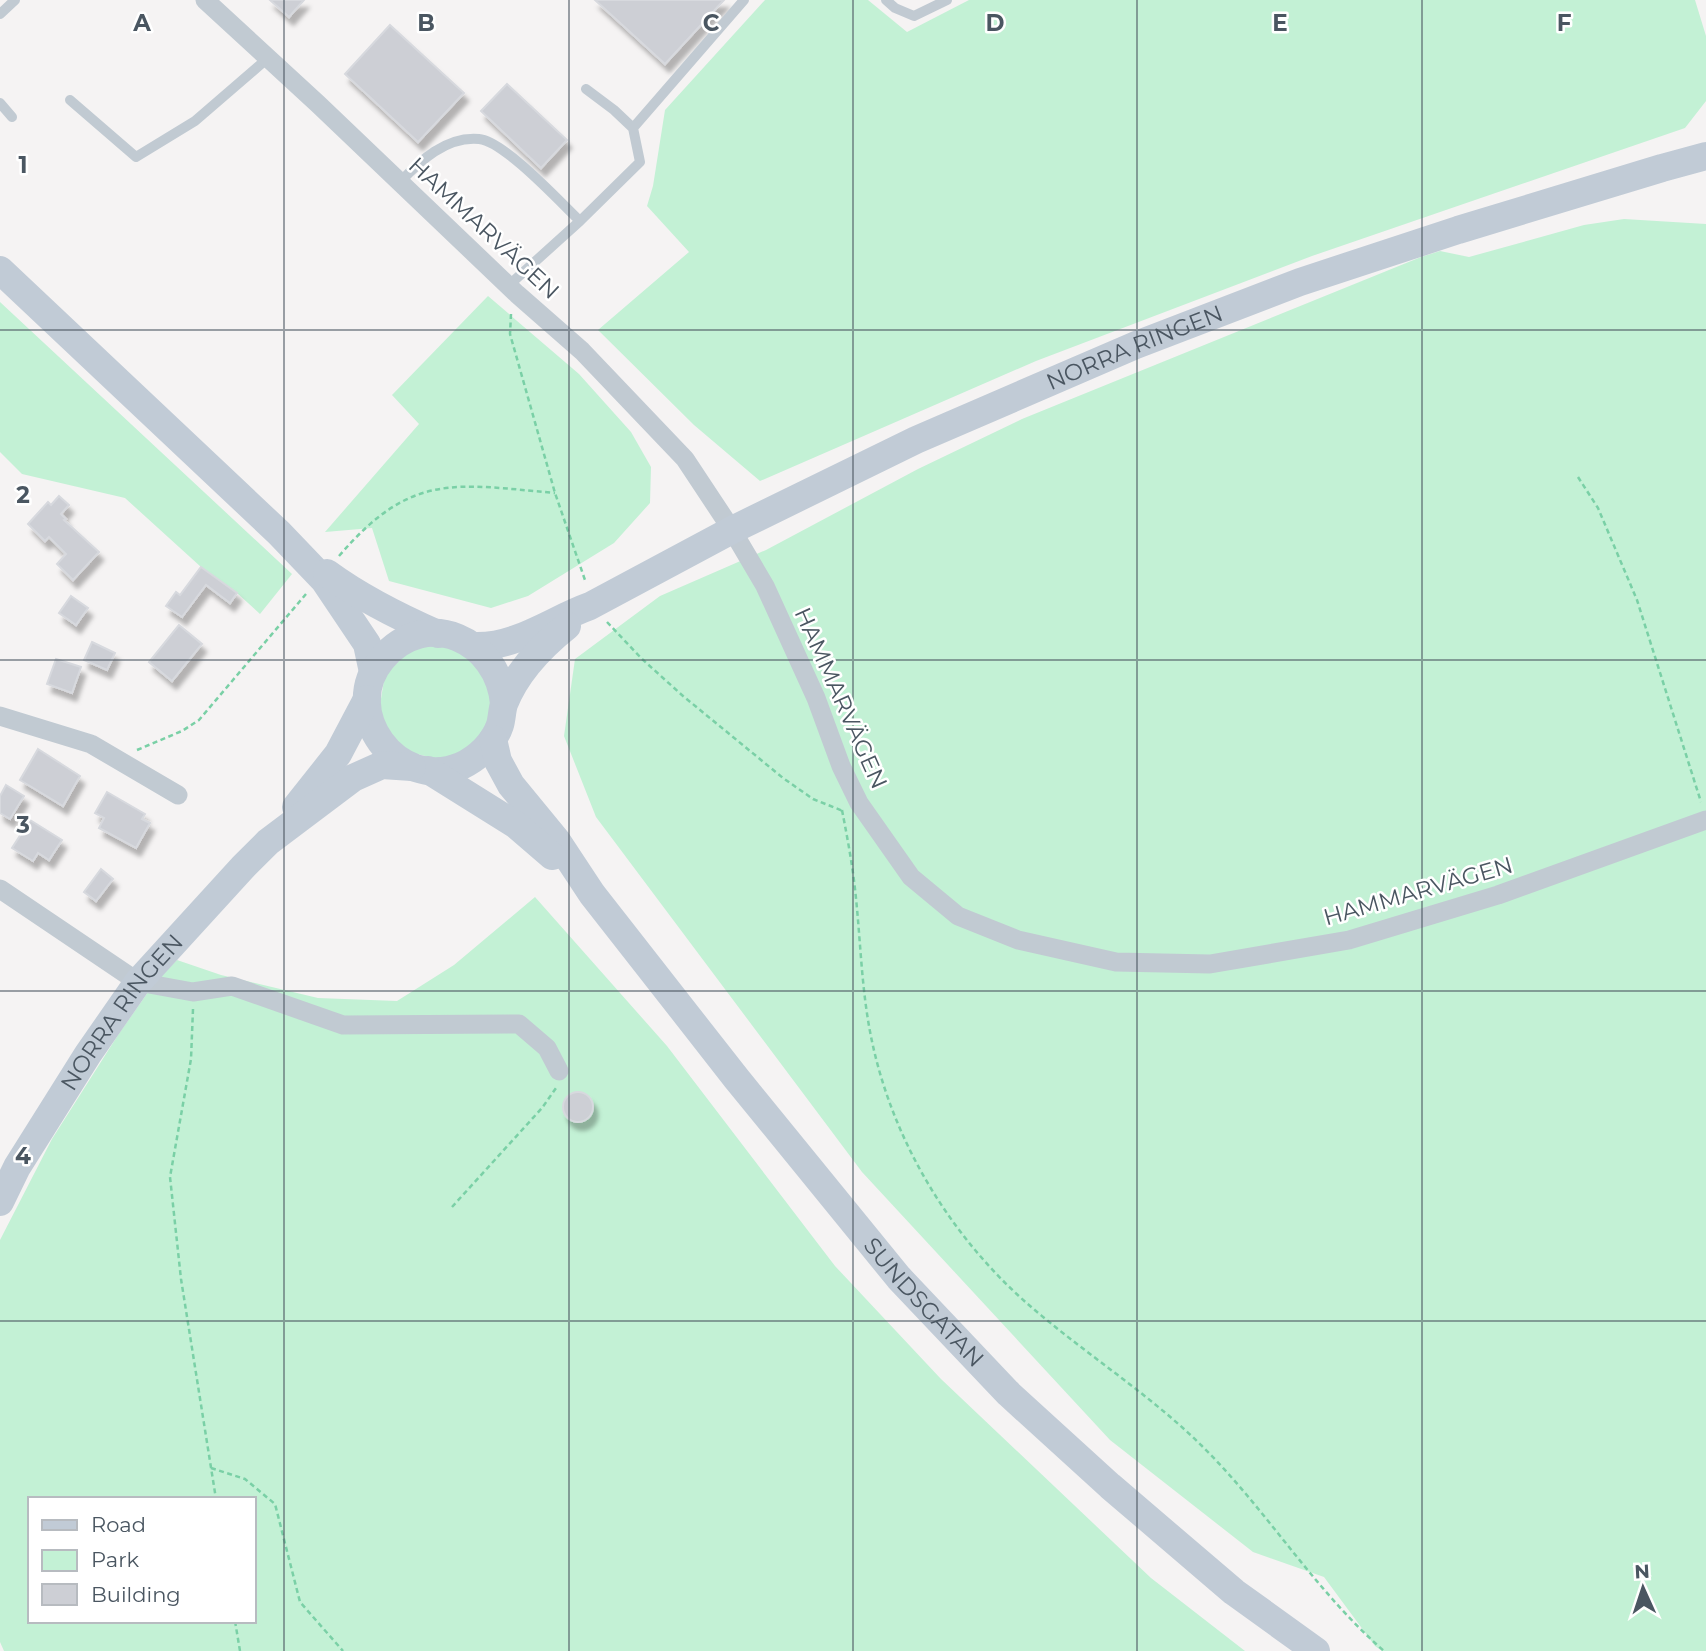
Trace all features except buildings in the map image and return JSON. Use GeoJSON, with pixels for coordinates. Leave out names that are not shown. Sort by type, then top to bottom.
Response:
{"type":"FeatureCollection","features":[{"type":"Feature","properties":{"kind":"main road","name":"NORRA RINGEN"},"geometry":{"type":"LineString","coordinates":[[475,646],[490,647],[515,641],[916,440],[1136,345],[1300,282],[1484,222],[1706,156]]}},
{"type":"Feature","properties":{"kind":"main road"},"geometry":{"type":"LineString","coordinates":[[0,270],[298,552],[324,580],[367,644],[373,672]]}},
{"type":"Feature","properties":{"kind":"main road"},"geometry":{"type":"LineString","coordinates":[[298,552],[356,593],[438,634],[464,640],[475,646],[494,666],[503,691],[504,704],[500,725],[493,739],[472,760],[443,770],[420,769],[393,756],[378,740],[371,727],[366,699],[373,672],[380,661],[400,643],[425,634],[438,634]]}},
{"type":"Feature","properties":{"kind":"main road","name":"NORRA RINGEN"},"geometry":{"type":"LineString","coordinates":[[504,704],[542,648],[594,603]]}},
{"type":"Feature","properties":{"kind":"main road","name":"NORRA RINGEN"},"geometry":{"type":"LineString","coordinates":[[0,1202],[17,1167],[88,1054],[138,982],[268,842],[338,754],[366,699]]}},
{"type":"Feature","properties":{"kind":"main road","name":"SUNDSGATAN"},"geometry":{"type":"LineString","coordinates":[[493,739],[498,761],[510,785],[557,841],[592,894],[736,1078],[899,1278],[1009,1394],[1110,1486],[1234,1592],[1316,1651]]}},
{"type":"Feature","properties":{"kind":"main road","name":"NORRA RINGEN"},"geometry":{"type":"LineString","coordinates":[[268,842],[353,778],[382,765],[420,769]]}},
{"type":"Feature","properties":{"kind":"main road","name":"SUNDSGATAN"},"geometry":{"type":"LineString","coordinates":[[420,769],[516,825],[592,894]]}},
{"type":"Feature","properties":{"kind":"street","name":"HAMMARVÄGEN"},"geometry":{"type":"LineString","coordinates":[[205,0],[512,290],[582,352],[685,460],[732,530],[771,599],[816,698],[841,766],[859,803],[911,877],[958,916],[1017,940],[1116,962],[1210,964],[1337,942],[1498,895],[1704,813]]}},
{"type":"Feature","properties":{"kind":"street"},"geometry":{"type":"LineString","coordinates":[[0,716],[91,744],[178,795]]}},
{"type":"Feature","properties":{"kind":"street"},"geometry":{"type":"LineString","coordinates":[[0,889],[138,982],[194,992],[232,986],[343,1025],[519,1024],[547,1048],[559,1071]]}},
{"type":"Feature","properties":{"kind":"lane"},"geometry":{"type":"LineString","coordinates":[[0,14],[15,0]]}},
{"type":"Feature","properties":{"kind":"lane"},"geometry":{"type":"LineString","coordinates":[[633,128],[744,0]]}},
{"type":"Feature","properties":{"kind":"lane"},"geometry":{"type":"LineString","coordinates":[[886,0],[895,8],[914,16],[947,0]]}},
{"type":"Feature","properties":{"kind":"lane"},"geometry":{"type":"LineString","coordinates":[[70,100],[136,157],[195,121],[268,58]]}},
{"type":"Feature","properties":{"kind":"lane"},"geometry":{"type":"LineString","coordinates":[[512,290],[640,162],[633,128],[586,89]]}},
{"type":"Feature","properties":{"kind":"lane"},"geometry":{"type":"LineString","coordinates":[[0,103],[12,117]]}},
{"type":"Feature","properties":{"kind":"lane"},"geometry":{"type":"LineString","coordinates":[[400,182],[423,159],[455,141],[481,139],[509,154],[580,220]]}},
{"type":"Feature","properties":{"kind":"path"},"geometry":{"type":"LineString","coordinates":[[512,290],[510,334],[555,493],[594,603],[614,630],[642,659],[783,778],[813,799],[842,810],[855,886],[868,1021],[882,1078],[902,1135],[923,1175],[967,1239],[996,1273],[1022,1298],[1155,1404],[1202,1446],[1340,1609],[1384,1651]]}},
{"type":"Feature","properties":{"kind":"path"},"geometry":{"type":"LineString","coordinates":[[1578,477],[1598,508],[1637,600],[1704,813]]}},
{"type":"Feature","properties":{"kind":"path"},"geometry":{"type":"LineString","coordinates":[[336,559],[354,538],[382,513],[403,500],[428,491],[462,486],[555,493]]}},
{"type":"Feature","properties":{"kind":"path"},"geometry":{"type":"LineString","coordinates":[[125,764],[141,748],[199,720],[311,588]]}},
{"type":"Feature","properties":{"kind":"path"},"geometry":{"type":"LineString","coordinates":[[194,992],[191,1059],[170,1177],[181,1279],[216,1497]]}},
{"type":"Feature","properties":{"kind":"path"},"geometry":{"type":"LineString","coordinates":[[452,1207],[542,1108],[557,1086],[559,1071]]}},
{"type":"Feature","properties":{"kind":"path"},"geometry":{"type":"LineString","coordinates":[[211,1468],[245,1479],[275,1504],[300,1602],[343,1651]]}},
{"type":"Feature","properties":{"kind":"path"},"geometry":{"type":"LineString","coordinates":[[235,1623],[240,1651]]}},
{"type":"Feature","properties":{"kind":"green space"},"geometry":{"type":"Polygon","coordinates":[[[765,0],[868,0],[907,32],[969,0],[1695,0],[1706,36],[1706,101],[1685,128],[1312,256],[1036,361],[760,481],[694,425],[598,330],[689,252],[647,206],[653,186],[665,110],[765,0]]]}},
{"type":"Feature","properties":{"kind":"green space"},"geometry":{"type":"Polygon","coordinates":[[[1624,219],[1706,224],[1706,1651],[1382,1651],[1375,1646],[1324,1577],[1253,1552],[1110,1440],[862,1172],[596,817],[564,736],[575,659],[660,596],[766,550],[918,469],[1022,419],[1421,257],[1440,251],[1469,257],[1584,225],[1624,219]]]}},
{"type":"Feature","properties":{"kind":"green space"},"geometry":{"type":"Polygon","coordinates":[[[488,296],[579,374],[631,432],[651,467],[650,503],[614,543],[528,596],[491,608],[389,581],[372,528],[325,532],[419,424],[392,395],[488,296]]]}},
{"type":"Feature","properties":{"kind":"green space"},"geometry":{"type":"Polygon","coordinates":[[[0,302],[292,574],[260,614],[201,567],[125,498],[22,474],[0,452],[0,302]]]}},
{"type":"Feature","properties":{"kind":"green space"},"geometry":{"type":"Polygon","coordinates":[[[446,644],[484,668],[494,713],[475,746],[441,760],[405,751],[382,723],[379,711],[385,674],[412,649],[446,644]]]}},
{"type":"Feature","properties":{"kind":"green space"},"geometry":{"type":"Polygon","coordinates":[[[535,897],[667,1046],[835,1266],[941,1379],[1151,1578],[1245,1651],[4,1651],[0,1642],[0,1240],[52,1139],[118,1035],[153,985],[177,960],[221,975],[318,998],[397,1001],[454,965],[535,897]]]}}]}
